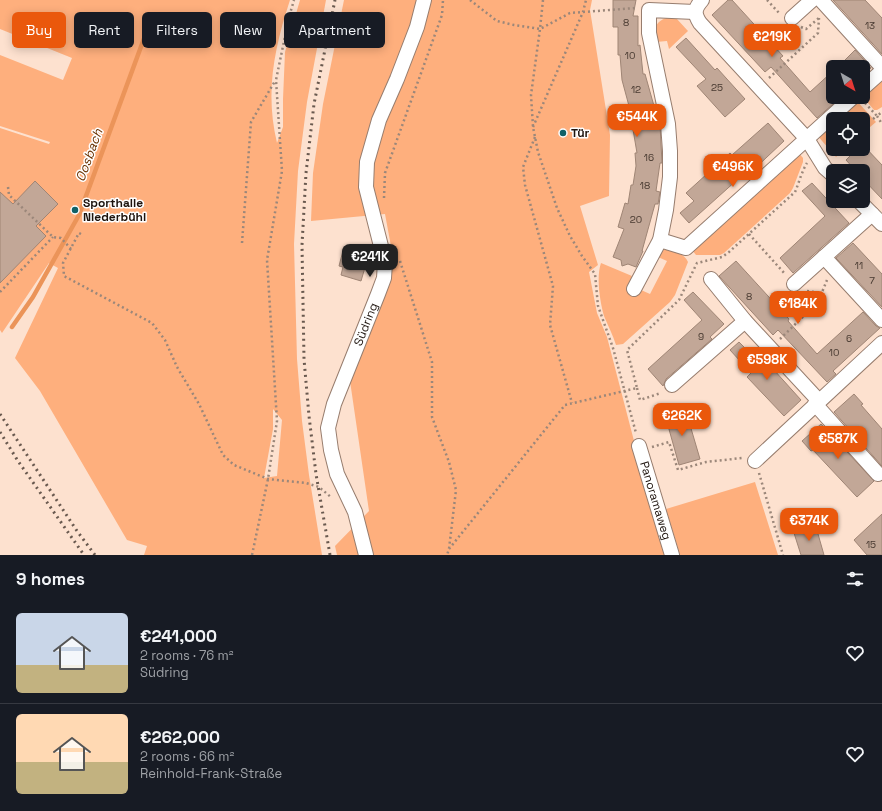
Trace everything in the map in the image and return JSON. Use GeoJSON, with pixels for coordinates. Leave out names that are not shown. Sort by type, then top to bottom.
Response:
{"type":"FeatureCollection","features":[{"type":"Feature","properties":{"kind":"street","name":"Südring"},"geometry":{"type":"LineString","coordinates":[[366,555],[355,512],[337,474],[331,450],[328,428],[334,404],[384,278],[385,262],[366,187],[367,162],[379,120],[417,27],[424,0]]}},
{"type":"Feature","properties":{"kind":"street"},"geometry":{"type":"LineString","coordinates":[[792,18],[812,0]]}},
{"type":"Feature","properties":{"kind":"street"},"geometry":{"type":"LineString","coordinates":[[821,0],[882,67]]}},
{"type":"Feature","properties":{"kind":"street"},"geometry":{"type":"LineString","coordinates":[[634,289],[660,240],[666,210],[670,177],[668,124],[649,33],[649,6],[698,6],[700,23],[759,86],[811,145],[826,169]]}},
{"type":"Feature","properties":{"kind":"street"},"geometry":{"type":"LineString","coordinates":[[870,85],[882,71]]}},
{"type":"Feature","properties":{"kind":"street"},"geometry":{"type":"LineString","coordinates":[[660,240],[686,248],[811,145],[852,104]]}},
{"type":"Feature","properties":{"kind":"street"},"geometry":{"type":"LineString","coordinates":[[866,208],[882,224]]}},
{"type":"Feature","properties":{"kind":"street"},"geometry":{"type":"LineString","coordinates":[[794,284],[829,262],[872,214]]}},
{"type":"Feature","properties":{"kind":"street"},"geometry":{"type":"LineString","coordinates":[[829,262],[882,320]]}},
{"type":"Feature","properties":{"kind":"street"},"geometry":{"type":"LineString","coordinates":[[711,279],[745,321],[878,474]]}},
{"type":"Feature","properties":{"kind":"street"},"geometry":{"type":"LineString","coordinates":[[672,385],[745,321]]}},
{"type":"Feature","properties":{"kind":"street"},"geometry":{"type":"LineString","coordinates":[[755,461],[882,343]]}},
{"type":"Feature","properties":{"kind":"street","name":"Panoramaweg"},"geometry":{"type":"LineString","coordinates":[[640,449],[672,555]]}},
{"type":"Feature","properties":{"kind":"path"},"geometry":{"type":"LineString","coordinates":[[252,555],[268,479],[277,421],[267,260],[282,171],[276,80],[294,0]]}},
{"type":"Feature","properties":{"kind":"path"},"geometry":{"type":"LineString","coordinates":[[384,200],[385,173],[442,15],[443,0]]}},
{"type":"Feature","properties":{"kind":"path"},"geometry":{"type":"LineString","coordinates":[[470,0],[496,21],[540,29],[570,13],[649,6]]}},
{"type":"Feature","properties":{"kind":"path"},"geometry":{"type":"LineString","coordinates":[[543,0],[531,95],[533,128],[547,181],[557,208],[570,236],[595,274],[598,306],[613,348],[640,449],[669,442],[678,470],[706,462],[754,457],[783,555]]}},
{"type":"Feature","properties":{"kind":"path"},"geometry":{"type":"LineString","coordinates":[[533,128],[583,12],[586,0]]}},
{"type":"Feature","properties":{"kind":"path"},"geometry":{"type":"LineString","coordinates":[[759,86],[818,33],[819,18]]}},
{"type":"Feature","properties":{"kind":"path"},"geometry":{"type":"LineString","coordinates":[[242,243],[251,122],[276,80]]}},
{"type":"Feature","properties":{"kind":"path"},"geometry":{"type":"LineString","coordinates":[[867,104],[877,116],[878,121],[882,124]]}},
{"type":"Feature","properties":{"kind":"path"},"geometry":{"type":"LineString","coordinates":[[873,119],[882,112]]}},
{"type":"Feature","properties":{"kind":"path"},"geometry":{"type":"LineString","coordinates":[[535,136],[523,167],[525,185],[553,286],[550,325],[572,404]]}},
{"type":"Feature","properties":{"kind":"path"},"geometry":{"type":"LineString","coordinates":[[697,263],[722,257],[729,252],[795,192],[800,182],[802,170],[811,145]]}},
{"type":"Feature","properties":{"kind":"path"},"geometry":{"type":"LineString","coordinates":[[8,187],[9,195],[53,237],[61,238],[71,249]]}},
{"type":"Feature","properties":{"kind":"path"},"geometry":{"type":"LineString","coordinates":[[81,234],[79,233],[64,263],[64,276],[152,323],[165,340],[177,367],[199,404],[223,455],[234,465],[268,479],[306,483],[318,487],[332,498]]}},
{"type":"Feature","properties":{"kind":"path"},"geometry":{"type":"LineString","coordinates":[[749,234],[794,284],[803,291],[821,292]]}},
{"type":"Feature","properties":{"kind":"path"},"geometry":{"type":"LineString","coordinates":[[0,292],[53,237]]}},
{"type":"Feature","properties":{"kind":"path"},"geometry":{"type":"LineString","coordinates":[[686,248],[711,279]]}},
{"type":"Feature","properties":{"kind":"path"},"geometry":{"type":"LineString","coordinates":[[398,254],[432,362],[432,417],[449,462],[456,490],[447,555]]}},
{"type":"Feature","properties":{"kind":"path"},"geometry":{"type":"LineString","coordinates":[[770,348],[818,302],[829,262]]}},
{"type":"Feature","properties":{"kind":"path"},"geometry":{"type":"LineString","coordinates":[[672,385],[664,392],[640,400],[627,350],[679,300],[697,263]]}},
{"type":"Feature","properties":{"kind":"path"},"geometry":{"type":"LineString","coordinates":[[449,549],[565,405],[637,388]]}},
{"type":"Feature","properties":{"kind":"shaded area"},"geometry":{"type":"Polygon","coordinates":[[[0,0],[290,0],[286,12],[284,12],[273,71],[273,125],[277,143],[283,127],[286,48],[317,48],[307,102],[298,171],[294,244],[297,359],[302,421],[322,555],[144,555],[147,546],[127,540],[40,391],[15,358],[58,268],[49,263],[2,333],[0,330],[0,128],[49,144],[50,142],[0,126],[0,55],[63,80],[72,58],[47,48],[66,48],[66,12],[12,12],[12,34],[0,29],[0,0]],[[273,409],[273,429],[264,478],[277,476],[282,420],[273,409]]]}},
{"type":"Feature","properties":{"kind":"shaded area"},"geometry":{"type":"Polygon","coordinates":[[[300,0],[326,0],[324,12],[297,12],[300,0]]]}},
{"type":"Feature","properties":{"kind":"shaded area"},"geometry":{"type":"Polygon","coordinates":[[[344,0],[592,0],[590,10],[610,135],[609,196],[580,206],[598,265],[589,272],[597,313],[607,337],[653,514],[666,555],[337,555],[335,546],[369,511],[350,381],[390,279],[393,257],[385,214],[311,221],[313,173],[323,104],[334,48],[385,48],[385,12],[342,12],[344,0]]]}},
{"type":"Feature","properties":{"kind":"shaded area"},"geometry":{"type":"Polygon","coordinates":[[[666,18],[676,18],[688,31],[669,49],[667,41],[656,42],[656,27],[659,22],[666,18]]]}},
{"type":"Feature","properties":{"kind":"shaded area"},"geometry":{"type":"Polygon","coordinates":[[[882,74],[882,107],[877,110],[874,110],[869,104],[870,85],[882,74]]]}},
{"type":"Feature","properties":{"kind":"shaded area"},"geometry":{"type":"Polygon","coordinates":[[[849,104],[860,104],[867,112],[841,112],[849,104]]]}},
{"type":"Feature","properties":{"kind":"shaded area"},"geometry":{"type":"Polygon","coordinates":[[[870,115],[876,122],[870,127],[870,115]]]}},
{"type":"Feature","properties":{"kind":"shaded area"},"geometry":{"type":"Polygon","coordinates":[[[826,125],[826,146],[816,134],[826,125]]]}},
{"type":"Feature","properties":{"kind":"shaded area"},"geometry":{"type":"Polygon","coordinates":[[[798,152],[803,158],[803,162],[790,193],[724,253],[720,255],[696,255],[692,250],[798,152]]]}},
{"type":"Feature","properties":{"kind":"shaded area"},"geometry":{"type":"Polygon","coordinates":[[[667,249],[682,255],[688,262],[675,295],[670,302],[623,344],[616,345],[604,316],[601,304],[599,275],[601,263],[632,276],[627,289],[638,294],[641,290],[650,294],[667,261],[658,257],[661,251],[667,249]]]}},
{"type":"Feature","properties":{"kind":"shaded area"},"geometry":{"type":"Polygon","coordinates":[[[755,482],[778,555],[680,555],[666,509],[755,482]]]}},
{"type":"Feature","properties":{"kind":"building"},"geometry":{"type":"Polygon","coordinates":[[[613,0],[636,0],[633,16],[638,16],[638,46],[640,45],[643,74],[645,74],[660,125],[662,163],[660,163],[656,191],[660,192],[658,204],[655,204],[643,251],[636,267],[628,264],[622,266],[621,260],[613,257],[624,229],[618,227],[625,203],[628,204],[631,185],[633,185],[636,166],[635,153],[637,153],[629,106],[622,80],[620,55],[618,55],[618,27],[613,27],[613,0]]]}},
{"type":"Feature","properties":{"kind":"building"},"geometry":{"type":"Polygon","coordinates":[[[728,0],[732,0],[783,56],[780,58],[810,92],[826,77],[826,104],[833,104],[817,118],[771,67],[765,72],[712,15],[728,0]]]}},
{"type":"Feature","properties":{"kind":"building"},"geometry":{"type":"Polygon","coordinates":[[[833,0],[865,0],[882,18],[882,54],[833,0]]]}},
{"type":"Feature","properties":{"kind":"building"},"geometry":{"type":"Polygon","coordinates":[[[686,38],[715,70],[717,68],[745,99],[725,117],[697,86],[706,79],[676,47],[686,38]]]}},
{"type":"Feature","properties":{"kind":"building"},"geometry":{"type":"Polygon","coordinates":[[[855,50],[864,60],[845,60],[855,50]]]}},
{"type":"Feature","properties":{"kind":"building"},"geometry":{"type":"Polygon","coordinates":[[[768,123],[784,141],[749,174],[747,171],[689,223],[680,213],[694,201],[686,193],[730,153],[732,155],[768,123]]]}},
{"type":"Feature","properties":{"kind":"building"},"geometry":{"type":"Polygon","coordinates":[[[870,152],[882,165],[882,199],[870,186],[870,164],[850,164],[846,160],[850,156],[870,156],[870,152]]]}},
{"type":"Feature","properties":{"kind":"building"},"geometry":{"type":"Polygon","coordinates":[[[35,181],[58,204],[36,226],[46,236],[0,283],[0,192],[13,204],[35,181]]]}},
{"type":"Feature","properties":{"kind":"building"},"geometry":{"type":"Polygon","coordinates":[[[812,183],[826,198],[826,208],[835,208],[849,223],[793,273],[780,258],[825,216],[802,191],[812,183]]]}},
{"type":"Feature","properties":{"kind":"building"},"geometry":{"type":"Polygon","coordinates":[[[853,243],[882,274],[882,307],[836,258],[853,243]]]}},
{"type":"Feature","properties":{"kind":"building"},"geometry":{"type":"Polygon","coordinates":[[[344,247],[369,254],[361,281],[341,275],[343,267],[339,266],[344,247]]]}},
{"type":"Feature","properties":{"kind":"building"},"geometry":{"type":"Polygon","coordinates":[[[736,261],[789,319],[788,321],[817,354],[863,312],[876,326],[880,328],[833,371],[836,374],[827,382],[778,330],[773,335],[719,276],[736,261]]]}},
{"type":"Feature","properties":{"kind":"building"},"geometry":{"type":"Polygon","coordinates":[[[693,292],[724,324],[710,337],[712,339],[666,379],[663,386],[648,369],[702,320],[684,300],[693,292]]]}},
{"type":"Feature","properties":{"kind":"building"},"geometry":{"type":"Polygon","coordinates":[[[739,342],[761,364],[765,360],[801,400],[784,416],[747,377],[751,373],[730,350],[739,342]]]}},
{"type":"Feature","properties":{"kind":"building"},"geometry":{"type":"Polygon","coordinates":[[[854,394],[863,404],[861,405],[882,429],[882,466],[834,412],[854,394]]]}},
{"type":"Feature","properties":{"kind":"building"},"geometry":{"type":"Polygon","coordinates":[[[685,408],[700,459],[679,465],[665,415],[685,408]]]}},
{"type":"Feature","properties":{"kind":"building"},"geometry":{"type":"Polygon","coordinates":[[[821,424],[874,481],[857,497],[813,450],[811,451],[802,441],[821,424]]]}},
{"type":"Feature","properties":{"kind":"building"},"geometry":{"type":"Polygon","coordinates":[[[882,514],[882,555],[867,555],[854,540],[882,514]]]}},
{"type":"Feature","properties":{"kind":"building"},"geometry":{"type":"Polygon","coordinates":[[[816,527],[824,555],[801,555],[794,533],[816,527]]]}},
{"type":"Feature","properties":{"kind":"waterway","name":"Oosbach"},"geometry":{"type":"LineString","coordinates":[[12,327],[33,297],[79,215],[142,44]]}},
{"type":"Feature","properties":{"kind":"railway"},"geometry":{"type":"LineString","coordinates":[[330,555],[316,474],[309,416],[304,359],[302,245],[306,173],[314,104],[335,0]]}},
{"type":"Feature","properties":{"kind":"railway"},"geometry":{"type":"LineString","coordinates":[[0,414],[77,531],[95,555]]}},
{"type":"Feature","properties":{"kind":"railway"},"geometry":{"type":"LineString","coordinates":[[0,432],[18,461],[84,555]]}},
{"type":"Feature","properties":{"kind":"place","name":"Tür"},"geometry":{"type":"Point","coordinates":[563,133]}},
{"type":"Feature","properties":{"kind":"place","name":"Sporthalle Niederbühl"},"geometry":{"type":"Point","coordinates":[75,210]}}]}
